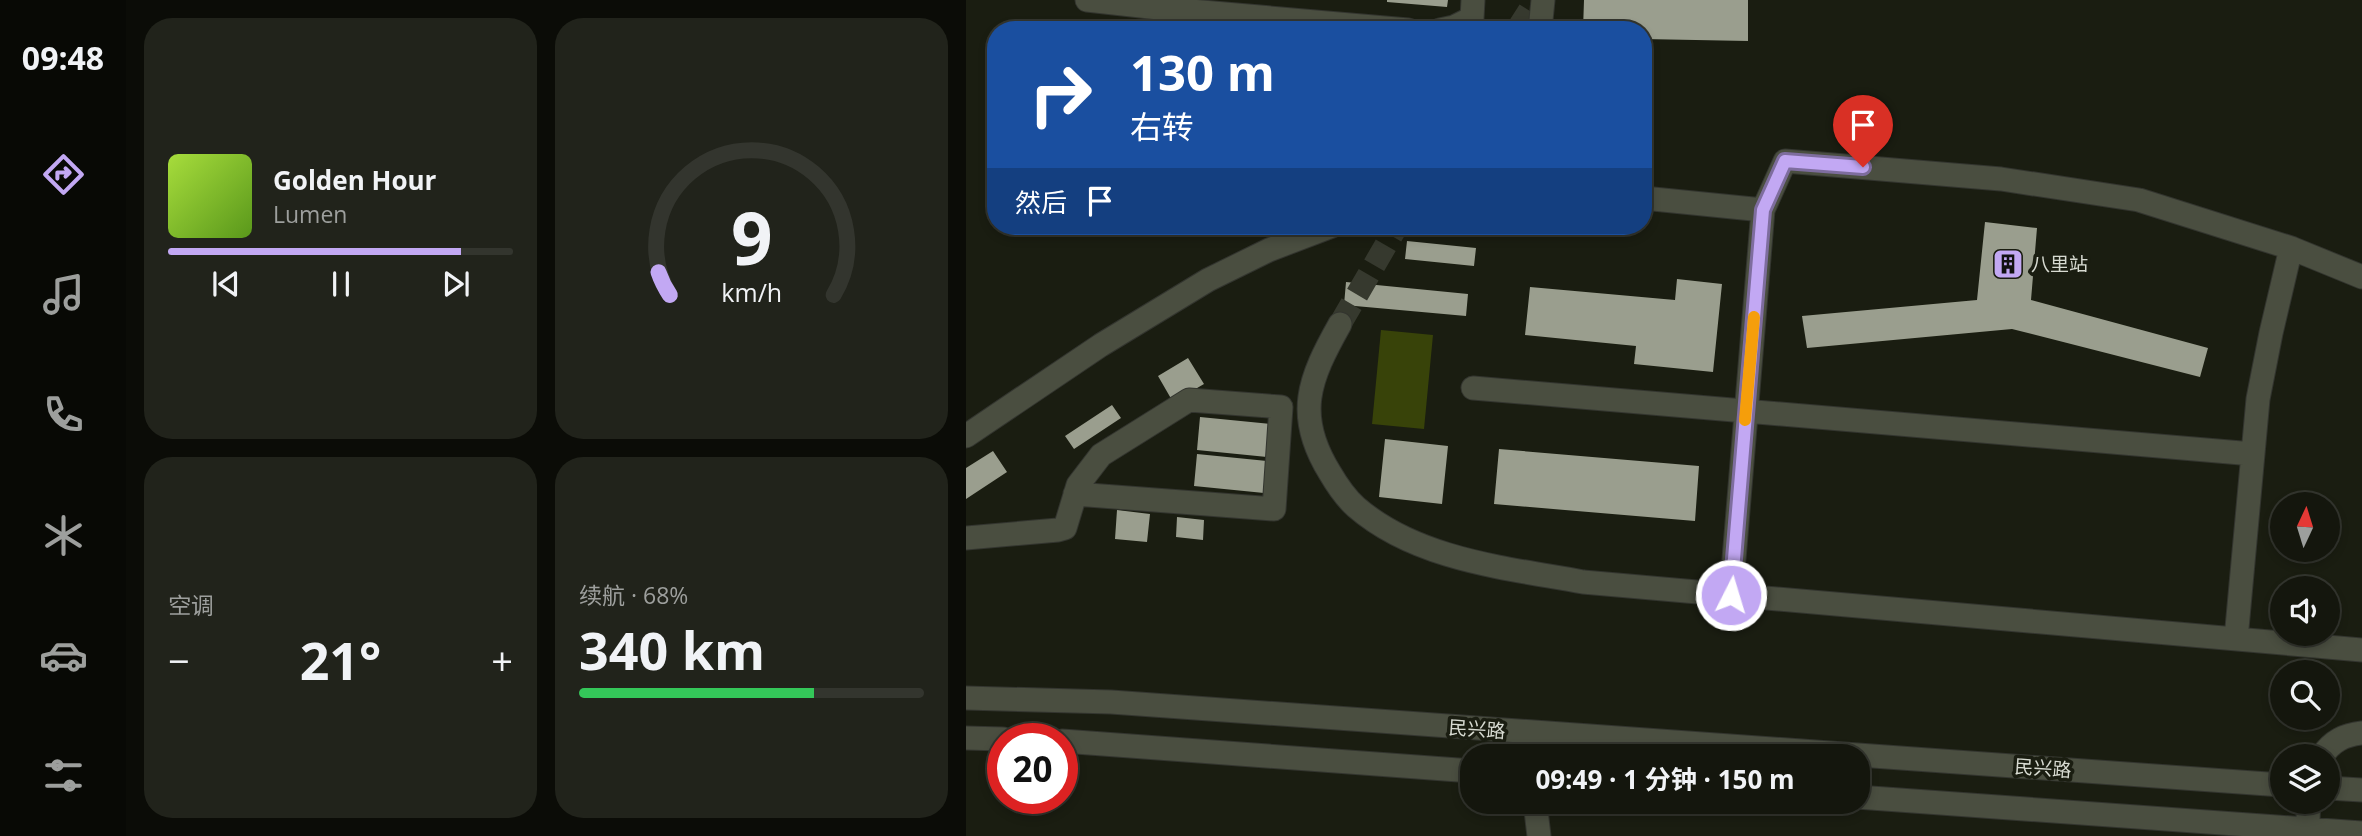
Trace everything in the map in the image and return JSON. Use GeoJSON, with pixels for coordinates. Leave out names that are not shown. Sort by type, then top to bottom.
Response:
{"type":"FeatureCollection","features":[{"type":"Feature","properties":{"kind":"street"},"geometry":{"type":"LineString","coordinates":[[1087,0],[1305,21]]}},
{"type":"Feature","properties":{"kind":"street"},"geometry":{"type":"LineString","coordinates":[[1466,21],[1472,18],[1473,0]]}},
{"type":"Feature","properties":{"kind":"street"},"geometry":{"type":"LineString","coordinates":[[1541,21],[1543,0]]}},
{"type":"Feature","properties":{"kind":"street"},"geometry":{"type":"LineString","coordinates":[[1731,595],[1763,210],[1785,161],[2001,179],[2139,200],[2291,248],[2362,277]]}},
{"type":"Feature","properties":{"kind":"street"},"geometry":{"type":"LineString","coordinates":[[1652,199],[1763,210]]}},
{"type":"Feature","properties":{"kind":"street"},"geometry":{"type":"LineString","coordinates":[[966,436],[1101,345],[1208,280],[1269,250],[1308,235]]}},
{"type":"Feature","properties":{"kind":"street"},"geometry":{"type":"LineString","coordinates":[[2236,639],[2258,399],[2291,248]]}},
{"type":"Feature","properties":{"kind":"street"},"geometry":{"type":"LineString","coordinates":[[1340,324],[1312,379],[1309,420],[1313,442],[1354,506],[1378,524],[1424,546],[1482,563],[1583,582],[2362,650]]}},
{"type":"Feature","properties":{"kind":"street"},"geometry":{"type":"LineString","coordinates":[[1473,388],[2253,454]]}},
{"type":"Feature","properties":{"kind":"street"},"geometry":{"type":"LineString","coordinates":[[966,538],[1065,528],[1068,520],[1075,494],[1078,485],[1101,455],[1189,400],[1281,407],[1273,509],[1075,494]]}},
{"type":"Feature","properties":{"kind":"street","name":"民兴路"},"geometry":{"type":"LineString","coordinates":[[966,698],[1111,702],[1526,744]]}},
{"type":"Feature","properties":{"kind":"street"},"geometry":{"type":"LineString","coordinates":[[2331,744],[2347,735],[2362,733]]}},
{"type":"Feature","properties":{"kind":"street"},"geometry":{"type":"LineString","coordinates":[[966,738],[987,739]]}},
{"type":"Feature","properties":{"kind":"street"},"geometry":{"type":"LineString","coordinates":[[1078,742],[1460,770]]}},
{"type":"Feature","properties":{"kind":"street","name":"民兴路"},"geometry":{"type":"LineString","coordinates":[[1870,763],[2270,784]]}},
{"type":"Feature","properties":{"kind":"street"},"geometry":{"type":"LineString","coordinates":[[2340,789],[2362,790]]}},
{"type":"Feature","properties":{"kind":"street"},"geometry":{"type":"LineString","coordinates":[[1870,798],[2307,833],[2362,833]]}},
{"type":"Feature","properties":{"kind":"street"},"geometry":{"type":"LineString","coordinates":[[1536,814],[1539,836]]}},
{"type":"Feature","properties":{"kind":"street"},"geometry":{"type":"LineString","coordinates":[[2307,833],[2308,814]]}},
{"type":"Feature","properties":{"kind":"green space"},"geometry":{"type":"Polygon","coordinates":[[[1381,330],[1433,335],[1424,429],[1372,424],[1381,330]]]}},
{"type":"Feature","properties":{"kind":"building"},"geometry":{"type":"Polygon","coordinates":[[[1387,0],[1448,0],[1447,7],[1387,0]]]}},
{"type":"Feature","properties":{"kind":"building"},"geometry":{"type":"Polygon","coordinates":[[[1584,0],[1748,0],[1748,41],[1652,39],[1652,21],[1583,21],[1584,0]]]}},
{"type":"Feature","properties":{"kind":"building","name":"八里站"},"geometry":{"type":"Polygon","coordinates":[[[1985,222],[2037,228],[2031,300],[2208,348],[2200,377],[2012,329],[1807,348],[1802,316],[1977,300],[1985,222]]]}},
{"type":"Feature","properties":{"kind":"building"},"geometry":{"type":"Polygon","coordinates":[[[1407,241],[1476,248],[1474,266],[1405,259],[1407,241]]]}},
{"type":"Feature","properties":{"kind":"building"},"geometry":{"type":"Polygon","coordinates":[[[1677,279],[1722,284],[1713,372],[1634,364],[1636,346],[1525,335],[1530,287],[1675,300],[1677,279]]]}},
{"type":"Feature","properties":{"kind":"building"},"geometry":{"type":"Polygon","coordinates":[[[1346,282],[1468,294],[1466,316],[1344,305],[1346,282]]]}},
{"type":"Feature","properties":{"kind":"building"},"geometry":{"type":"Polygon","coordinates":[[[1188,358],[1204,384],[1173,402],[1158,376],[1188,358]]]}},
{"type":"Feature","properties":{"kind":"building"},"geometry":{"type":"Polygon","coordinates":[[[1112,405],[1121,418],[1074,449],[1065,436],[1112,405]]]}},
{"type":"Feature","properties":{"kind":"building"},"geometry":{"type":"Polygon","coordinates":[[[1200,417],[1271,424],[1267,457],[1197,450],[1200,417]]]}},
{"type":"Feature","properties":{"kind":"building"},"geometry":{"type":"Polygon","coordinates":[[[1385,439],[1448,446],[1442,504],[1379,497],[1385,439]]]}},
{"type":"Feature","properties":{"kind":"building"},"geometry":{"type":"Polygon","coordinates":[[[1499,449],[1699,466],[1695,521],[1494,504],[1499,449]]]}},
{"type":"Feature","properties":{"kind":"building"},"geometry":{"type":"Polygon","coordinates":[[[993,451],[1007,472],[966,499],[966,468],[993,451]]]}},
{"type":"Feature","properties":{"kind":"building"},"geometry":{"type":"Polygon","coordinates":[[[1197,454],[1267,461],[1264,493],[1194,486],[1197,454]]]}},
{"type":"Feature","properties":{"kind":"building"},"geometry":{"type":"Polygon","coordinates":[[[1117,510],[1150,514],[1147,542],[1115,539],[1117,510]]]}},
{"type":"Feature","properties":{"kind":"building"},"geometry":{"type":"Polygon","coordinates":[[[1177,517],[1204,520],[1203,540],[1176,537],[1177,517]]]}},
{"type":"Feature","properties":{"kind":"tunnel"},"geometry":{"type":"LineString","coordinates":[[1523,21],[1536,0]]}},
{"type":"Feature","properties":{"kind":"tunnel"},"geometry":{"type":"LineString","coordinates":[[1340,324],[1392,235]]}},
{"type":"Feature","properties":{"kind":"slow traffic"},"geometry":{"type":"LineString","coordinates":[[1745,420],[1754,317]]}},
{"type":"Feature","properties":{"kind":"place","name":"八里站"},"geometry":{"type":"Point","coordinates":[2008,264]}},
{"type":"Feature","properties":{"kind":"route"},"geometry":{"type":"LineString","coordinates":[[1731,595],[1763,210],[1785,161],[1863,167]]}}]}
